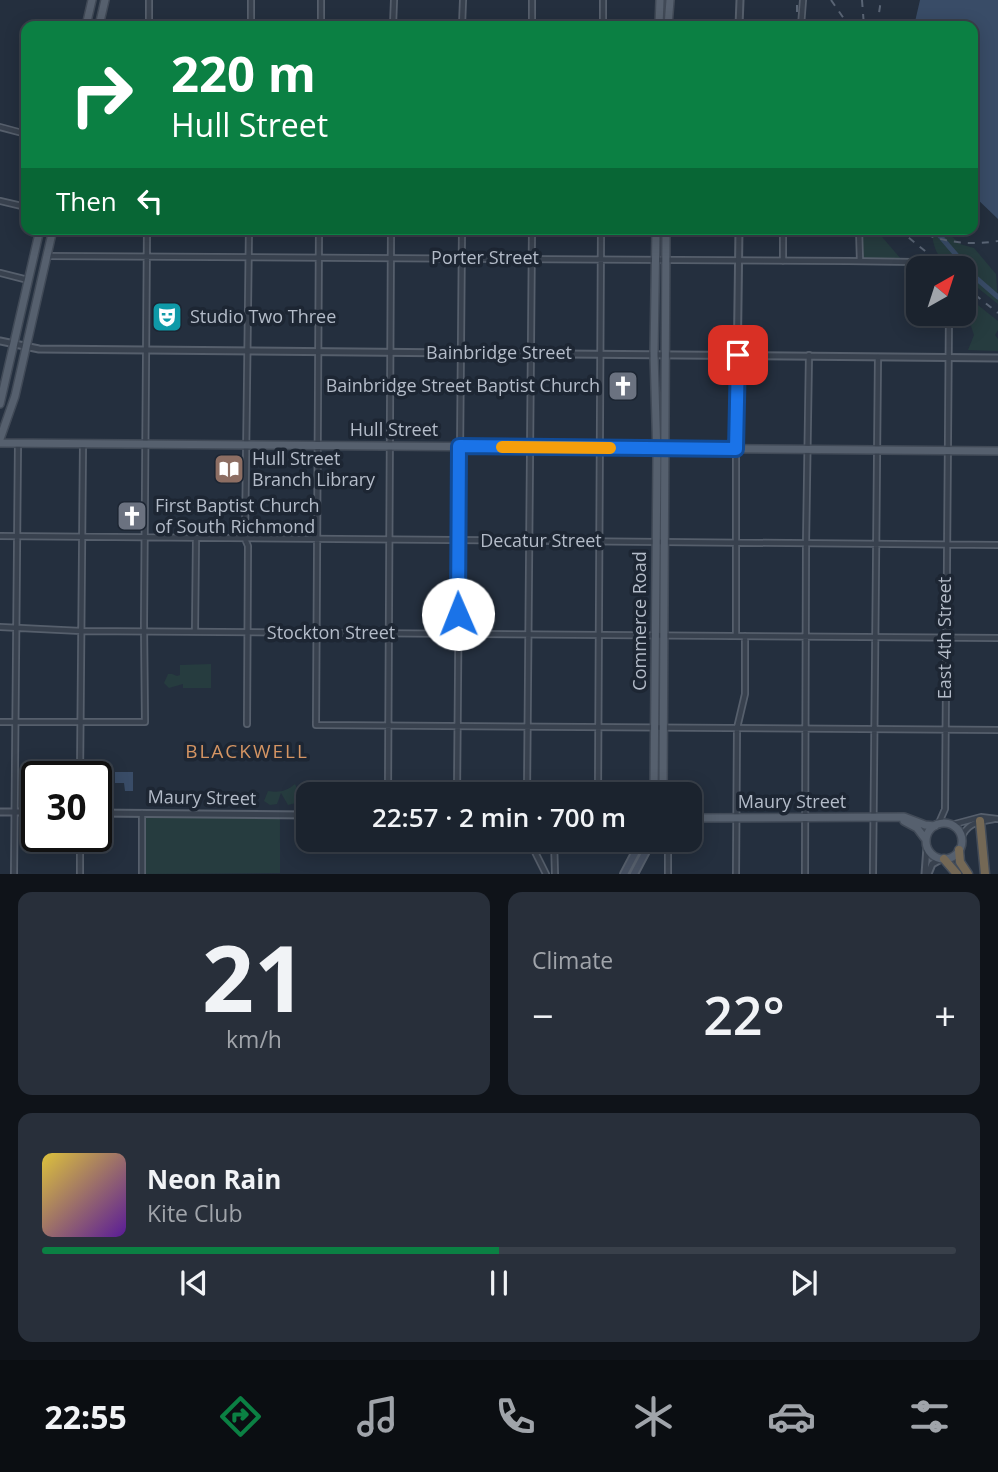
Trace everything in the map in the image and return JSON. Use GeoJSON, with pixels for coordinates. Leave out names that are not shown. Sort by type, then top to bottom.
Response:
{"type":"FeatureCollection","features":[{"type":"Feature","properties":{"kind":"highway"},"geometry":{"type":"LineString","coordinates":[[980,821],[985,873]]}},
{"type":"Feature","properties":{"kind":"highway"},"geometry":{"type":"LineString","coordinates":[[959,850],[960,862],[968,873]]}},
{"type":"Feature","properties":{"kind":"highway"},"geometry":{"type":"LineString","coordinates":[[942,859],[957,873]]}},
{"type":"Feature","properties":{"kind":"main road"},"geometry":{"type":"LineString","coordinates":[[87,21],[92,0]]}},
{"type":"Feature","properties":{"kind":"main road"},"geometry":{"type":"LineString","coordinates":[[100,21],[105,0]]}},
{"type":"Feature","properties":{"kind":"main road"},"geometry":{"type":"LineString","coordinates":[[659,21],[660,0]]}},
{"type":"Feature","properties":{"kind":"main road"},"geometry":{"type":"LineString","coordinates":[[668,21],[670,0]]}},
{"type":"Feature","properties":{"kind":"main road"},"geometry":{"type":"LineString","coordinates":[[0,404],[39,235]]}},
{"type":"Feature","properties":{"kind":"main road"},"geometry":{"type":"LineString","coordinates":[[0,441],[13,404],[52,235]]}},
{"type":"Feature","properties":{"kind":"main road","name":"Commerce Road"},"geometry":{"type":"LineString","coordinates":[[654,782],[656,235]]}},
{"type":"Feature","properties":{"kind":"main road","name":"Commerce Road"},"geometry":{"type":"LineString","coordinates":[[663,782],[666,235]]}},
{"type":"Feature","properties":{"kind":"main road","name":"Hull Street"},"geometry":{"type":"LineString","coordinates":[[0,441],[83,444],[998,451]]}},
{"type":"Feature","properties":{"kind":"main road","name":"Maury Street"},"geometry":{"type":"LineString","coordinates":[[702,818],[906,817],[925,825],[936,825]]}},
{"type":"Feature","properties":{"kind":"main road"},"geometry":{"type":"LineString","coordinates":[[893,818],[914,826],[934,856],[942,859],[952,857],[959,850],[961,839],[958,831],[951,825],[936,825],[929,832],[926,843]]}},
{"type":"Feature","properties":{"kind":"main road"},"geometry":{"type":"LineString","coordinates":[[624,873],[635,852]]}},
{"type":"Feature","properties":{"kind":"main road"},"geometry":{"type":"LineString","coordinates":[[634,873],[645,852]]}},
{"type":"Feature","properties":{"kind":"street"},"geometry":{"type":"LineString","coordinates":[[149,0],[149,21]]}},
{"type":"Feature","properties":{"kind":"street"},"geometry":{"type":"LineString","coordinates":[[251,0],[251,21]]}},
{"type":"Feature","properties":{"kind":"street"},"geometry":{"type":"LineString","coordinates":[[321,0],[321,21]]}},
{"type":"Feature","properties":{"kind":"street"},"geometry":{"type":"LineString","coordinates":[[393,21],[394,0]]}},
{"type":"Feature","properties":{"kind":"street"},"geometry":{"type":"LineString","coordinates":[[462,21],[463,0]]}},
{"type":"Feature","properties":{"kind":"street"},"geometry":{"type":"LineString","coordinates":[[532,0],[532,21]]}},
{"type":"Feature","properties":{"kind":"street"},"geometry":{"type":"LineString","coordinates":[[603,0],[603,21]]}},
{"type":"Feature","properties":{"kind":"street"},"geometry":{"type":"LineString","coordinates":[[739,21],[740,0]]}},
{"type":"Feature","properties":{"kind":"street"},"geometry":{"type":"LineString","coordinates":[[801,21],[803,0]]}},
{"type":"Feature","properties":{"kind":"street"},"geometry":{"type":"LineString","coordinates":[[0,127],[21,133]]}},
{"type":"Feature","properties":{"kind":"street"},"geometry":{"type":"LineString","coordinates":[[0,201],[21,206]]}},
{"type":"Feature","properties":{"kind":"street"},"geometry":{"type":"LineString","coordinates":[[0,722],[145,722],[148,235]]}},
{"type":"Feature","properties":{"kind":"street"},"geometry":{"type":"LineString","coordinates":[[247,724],[248,546],[245,539],[249,235]]}},
{"type":"Feature","properties":{"kind":"street"},"geometry":{"type":"LineString","coordinates":[[319,235],[316,724],[998,730]]}},
{"type":"Feature","properties":{"kind":"street"},"geometry":{"type":"LineString","coordinates":[[388,782],[391,235]]}},
{"type":"Feature","properties":{"kind":"street"},"geometry":{"type":"LineString","coordinates":[[457,782],[457,541],[462,235]]}},
{"type":"Feature","properties":{"kind":"street"},"geometry":{"type":"LineString","coordinates":[[527,782],[532,235]]}},
{"type":"Feature","properties":{"kind":"street"},"geometry":{"type":"LineString","coordinates":[[598,782],[601,235]]}},
{"type":"Feature","properties":{"kind":"street"},"geometry":{"type":"LineString","coordinates":[[736,635],[739,235]]}},
{"type":"Feature","properties":{"kind":"street"},"geometry":{"type":"LineString","coordinates":[[783,235],[783,261]]}},
{"type":"Feature","properties":{"kind":"street"},"geometry":{"type":"LineString","coordinates":[[859,235],[860,261]]}},
{"type":"Feature","properties":{"kind":"street","name":"Porter Street"},"geometry":{"type":"LineString","coordinates":[[47,256],[906,262]]}},
{"type":"Feature","properties":{"kind":"street"},"geometry":{"type":"LineString","coordinates":[[0,273],[29,280]]}},
{"type":"Feature","properties":{"kind":"street","name":"East 4th Street"},"geometry":{"type":"LineString","coordinates":[[936,825],[944,809],[948,326]]}},
{"type":"Feature","properties":{"kind":"street","name":"Bainbridge Street"},"geometry":{"type":"LineString","coordinates":[[0,341],[26,347],[147,350],[998,358]]}},
{"type":"Feature","properties":{"kind":"street"},"geometry":{"type":"LineString","coordinates":[[805,873],[809,355]]}},
{"type":"Feature","properties":{"kind":"street"},"geometry":{"type":"LineString","coordinates":[[873,873],[878,356]]}},
{"type":"Feature","properties":{"kind":"street"},"geometry":{"type":"LineString","coordinates":[[14,873],[18,443]]}},
{"type":"Feature","properties":{"kind":"street"},"geometry":{"type":"LineString","coordinates":[[80,761],[83,444]]}},
{"type":"Feature","properties":{"kind":"street","name":"Decatur Street"},"geometry":{"type":"LineString","coordinates":[[0,536],[998,545]]}},
{"type":"Feature","properties":{"kind":"street"},"geometry":{"type":"LineString","coordinates":[[195,632],[196,539]]}},
{"type":"Feature","properties":{"kind":"street","name":"Stockton Street"},"geometry":{"type":"LineString","coordinates":[[0,627],[81,631],[998,638]]}},
{"type":"Feature","properties":{"kind":"street"},"geometry":{"type":"LineString","coordinates":[[736,873],[737,727],[746,694],[745,636]]}},
{"type":"Feature","properties":{"kind":"street"},"geometry":{"type":"LineString","coordinates":[[0,812],[21,812]]}},
{"type":"Feature","properties":{"kind":"street","name":"Maury Street"},"geometry":{"type":"LineString","coordinates":[[112,813],[296,815]]}},
{"type":"Feature","properties":{"kind":"street"},"geometry":{"type":"LineString","coordinates":[[142,813],[142,873]]}},
{"type":"Feature","properties":{"kind":"street"},"geometry":{"type":"LineString","coordinates":[[951,825],[981,817],[996,819]]}},
{"type":"Feature","properties":{"kind":"street"},"geometry":{"type":"LineString","coordinates":[[961,839],[968,827],[980,821],[996,819]]}},
{"type":"Feature","properties":{"kind":"street"},"geometry":{"type":"LineString","coordinates":[[926,843],[927,873]]}},
{"type":"Feature","properties":{"kind":"street"},"geometry":{"type":"LineString","coordinates":[[80,852],[80,873]]}},
{"type":"Feature","properties":{"kind":"street"},"geometry":{"type":"LineString","coordinates":[[535,852],[546,873]]}},
{"type":"Feature","properties":{"kind":"street"},"geometry":{"type":"LineString","coordinates":[[554,852],[555,873]]}},
{"type":"Feature","properties":{"kind":"street"},"geometry":{"type":"LineString","coordinates":[[668,852],[668,873]]}},
{"type":"Feature","properties":{"kind":"street"},"geometry":{"type":"LineString","coordinates":[[927,873],[932,864],[942,859]]}},
{"type":"Feature","properties":{"kind":"green space"},"geometry":{"type":"Polygon","coordinates":[[[862,235],[880,235],[901,259],[863,258],[862,235]]]}},
{"type":"Feature","properties":{"kind":"green space"},"geometry":{"type":"Polygon","coordinates":[[[932,235],[950,235],[960,244],[974,248],[996,274],[998,304],[976,287],[976,256],[937,254],[932,235]]]}},
{"type":"Feature","properties":{"kind":"green space"},"geometry":{"type":"Polygon","coordinates":[[[976,304],[998,321],[995,335],[998,339],[998,351],[968,350],[974,335],[971,326],[976,326],[976,304]]]}},
{"type":"Feature","properties":{"kind":"green space"},"geometry":{"type":"Polygon","coordinates":[[[211,664],[211,688],[183,688],[183,684],[169,688],[164,683],[168,674],[180,675],[180,665],[211,664]]]}},
{"type":"Feature","properties":{"kind":"green space"},"geometry":{"type":"Polygon","coordinates":[[[295,784],[296,803],[288,805],[281,793],[277,804],[270,805],[264,801],[268,791],[283,791],[295,784]]]}},
{"type":"Feature","properties":{"kind":"green space"},"geometry":{"type":"Polygon","coordinates":[[[142,813],[280,815],[280,873],[142,874],[142,813]]]}},
{"type":"Feature","properties":{"kind":"water"},"geometry":{"type":"Polygon","coordinates":[[[920,0],[998,0],[998,219],[978,200],[978,21],[915,21],[920,0]]]}},
{"type":"Feature","properties":{"kind":"water"},"geometry":{"type":"Polygon","coordinates":[[[115,772],[133,772],[133,791],[125,791],[124,783],[115,783],[115,772]]]}},
{"type":"Feature","properties":{"kind":"waterway"},"geometry":{"type":"LineString","coordinates":[[939,235],[976,278],[998,297]]}},
{"type":"Feature","properties":{"kind":"railway"},"geometry":{"type":"LineString","coordinates":[[797,0],[797,21]]}},
{"type":"Feature","properties":{"kind":"railway"},"geometry":{"type":"LineString","coordinates":[[831,0],[846,21]]}},
{"type":"Feature","properties":{"kind":"railway"},"geometry":{"type":"LineString","coordinates":[[862,0],[864,21]]}},
{"type":"Feature","properties":{"kind":"railway"},"geometry":{"type":"LineString","coordinates":[[878,21],[881,0]]}},
{"type":"Feature","properties":{"kind":"railway"},"geometry":{"type":"LineString","coordinates":[[905,235],[931,256]]}},
{"type":"Feature","properties":{"kind":"railway"},"geometry":{"type":"LineString","coordinates":[[929,235],[955,242],[998,241]]}},
{"type":"Feature","properties":{"kind":"railway"},"geometry":{"type":"LineString","coordinates":[[976,296],[998,313]]}},
{"type":"Feature","properties":{"kind":"slow traffic"},"geometry":{"type":"LineString","coordinates":[[502,447],[610,448]]}},
{"type":"Feature","properties":{"kind":"place","name":"Studio Two Three"},"geometry":{"type":"Point","coordinates":[167,317]}},
{"type":"Feature","properties":{"kind":"place","name":"Bainbridge Street Baptist Church"},"geometry":{"type":"Point","coordinates":[623,386]}},
{"type":"Feature","properties":{"kind":"place","name":"Hull Street Branch Library"},"geometry":{"type":"Point","coordinates":[229,469]}},
{"type":"Feature","properties":{"kind":"place","name":"First Baptist Church of South Richmond"},"geometry":{"type":"Point","coordinates":[132,516]}},
{"type":"Feature","properties":{"kind":"district","name":"BLACKWELL"},"geometry":{"type":"Point","coordinates":[247,751]}},
{"type":"Feature","properties":{"kind":"route"},"geometry":{"type":"LineString","coordinates":[[458,614],[459,446],[736,449],[738,355]]}}]}
